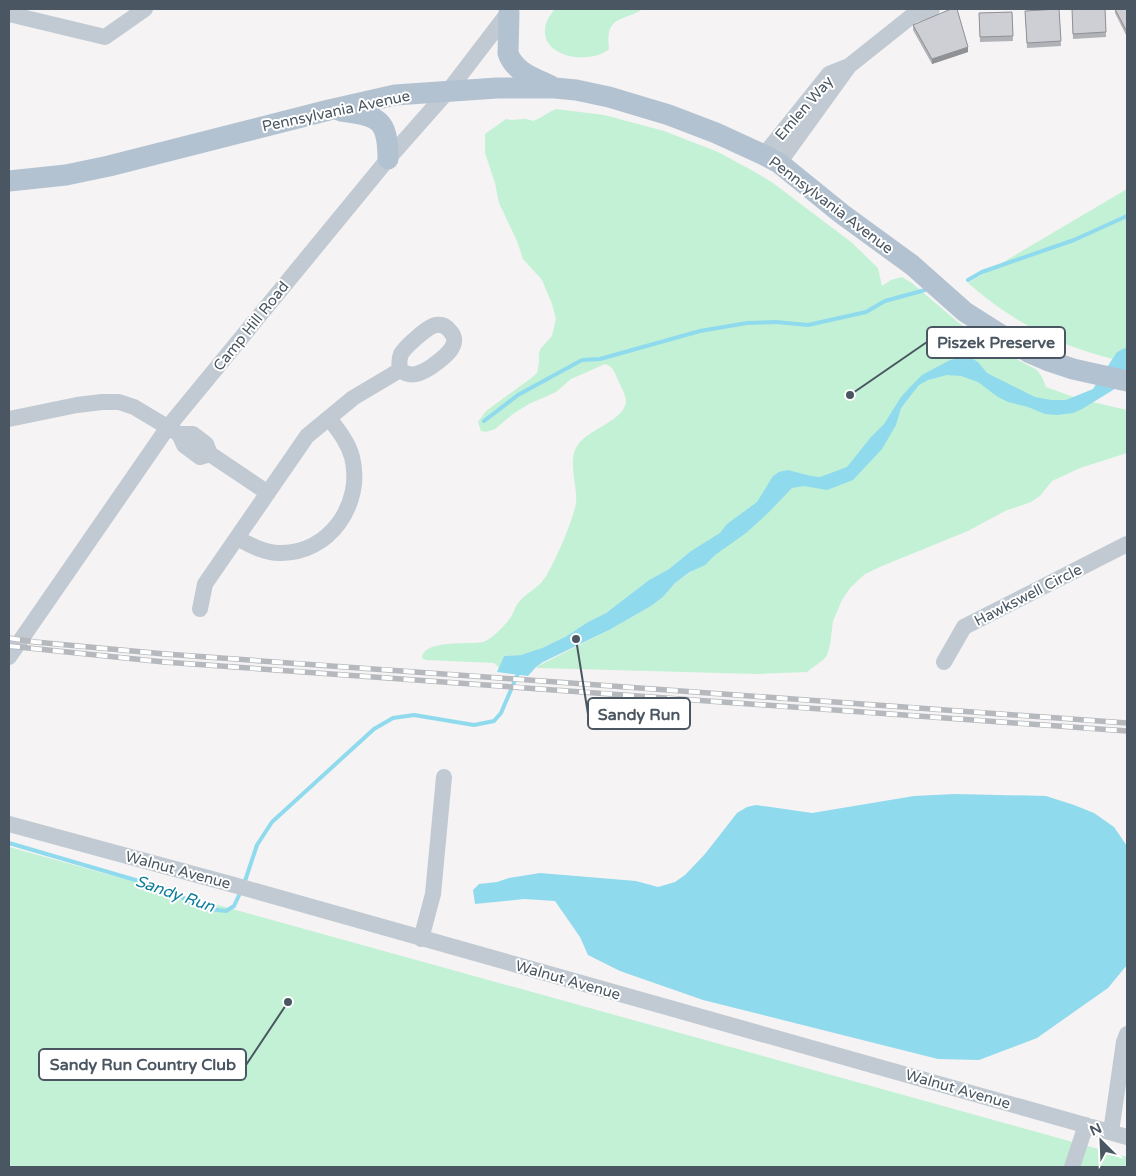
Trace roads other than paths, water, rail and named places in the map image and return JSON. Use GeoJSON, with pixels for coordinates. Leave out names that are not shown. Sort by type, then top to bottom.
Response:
{"type":"FeatureCollection","features":[{"type":"Feature","properties":{"kind":"main road"},"geometry":{"type":"LineString","coordinates":[[510,10],[508,53],[510,59],[526,74],[556,88]]}},
{"type":"Feature","properties":{"kind":"main road","name":"Pennsylvania Avenue"},"geometry":{"type":"LineString","coordinates":[[9,181],[66,175],[109,166],[395,95],[449,90],[556,88],[609,97],[669,115],[772,159],[912,266],[965,312],[1028,352],[1049,361],[1098,376],[1127,381]]}},
{"type":"Feature","properties":{"kind":"main road"},"geometry":{"type":"LineString","coordinates":[[329,110],[364,114],[379,121],[388,137],[388,159]]}},
{"type":"Feature","properties":{"kind":"street"},"geometry":{"type":"LineString","coordinates":[[9,14],[51,16],[106,37],[145,9]]}},
{"type":"Feature","properties":{"kind":"street","name":"Emlen Way"},"geometry":{"type":"LineString","coordinates":[[772,159],[849,66],[913,15],[932,9]]}},
{"type":"Feature","properties":{"kind":"street","name":"Camp Hill Road"},"geometry":{"type":"LineString","coordinates":[[9,657],[174,431],[388,159],[449,90],[510,10]]}},
{"type":"Feature","properties":{"kind":"street"},"geometry":{"type":"LineString","coordinates":[[200,608],[205,584],[307,436],[353,398],[400,370]]}},
{"type":"Feature","properties":{"kind":"street"},"geometry":{"type":"LineString","coordinates":[[9,419],[78,405],[119,402],[134,407],[174,431],[194,434],[206,444],[210,454],[268,493]]}},
{"type":"Feature","properties":{"kind":"street"},"geometry":{"type":"LineString","coordinates":[[237,538],[263,551],[279,554],[296,551],[320,541],[341,522],[350,504],[354,489],[354,471],[352,457],[347,444],[329,418]]}},
{"type":"Feature","properties":{"kind":"street","name":"Hawkswell Circle"},"geometry":{"type":"LineString","coordinates":[[944,662],[964,627],[1127,544]]}},
{"type":"Feature","properties":{"kind":"street"},"geometry":{"type":"LineString","coordinates":[[421,939],[433,894],[444,777]]}},
{"type":"Feature","properties":{"kind":"street","name":"Walnut Avenue"},"geometry":{"type":"LineString","coordinates":[[9,824],[234,885],[1119,1134]]}},
{"type":"Feature","properties":{"kind":"street"},"geometry":{"type":"LineString","coordinates":[[1119,1134],[1124,1042],[1127,1034]]}},
{"type":"Feature","properties":{"kind":"street"},"geometry":{"type":"LineString","coordinates":[[1072,1167],[1086,1125]]}},
{"type":"Feature","properties":{"kind":"water"},"geometry":{"type":"Polygon","coordinates":[[[1127,347],[1127,378],[1113,390],[1073,413],[1045,414],[1008,402],[978,382],[961,376],[947,375],[928,380],[919,385],[901,408],[896,425],[882,449],[853,480],[827,490],[804,486],[792,488],[746,533],[715,555],[705,565],[690,572],[675,583],[663,597],[651,606],[609,630],[543,662],[528,676],[497,672],[504,656],[521,655],[565,637],[606,613],[649,580],[669,569],[691,551],[720,533],[727,524],[757,502],[773,476],[779,472],[788,470],[820,477],[847,467],[884,424],[901,397],[912,385],[922,375],[950,360],[968,356],[978,362],[987,373],[1035,397],[1066,400],[1093,389],[1117,352],[1127,347]]]}},
{"type":"Feature","properties":{"kind":"water"},"geometry":{"type":"Polygon","coordinates":[[[955,794],[1046,796],[1094,813],[1114,827],[1127,846],[1127,965],[1108,988],[1037,1038],[979,1060],[938,1059],[703,1000],[620,971],[588,955],[580,937],[555,901],[524,899],[475,904],[473,890],[479,884],[540,873],[636,881],[658,887],[675,882],[685,875],[705,854],[737,813],[747,807],[756,805],[812,813],[914,796],[955,794]]]}},
{"type":"Feature","properties":{"kind":"waterway"},"geometry":{"type":"LineString","coordinates":[[968,280],[982,272],[1074,240],[1127,216]]}},
{"type":"Feature","properties":{"kind":"waterway"},"geometry":{"type":"LineString","coordinates":[[484,421],[518,395],[582,360],[600,359],[700,331],[747,323],[776,322],[808,325],[866,312],[885,301],[925,290]]}},
{"type":"Feature","properties":{"kind":"waterway","name":"Sandy Run"},"geometry":{"type":"LineString","coordinates":[[244,884],[257,845],[272,822],[374,729],[393,718],[414,715],[474,725],[494,721],[501,713],[519,671]]}},
{"type":"Feature","properties":{"kind":"waterway","name":"Sandy Run"},"geometry":{"type":"LineString","coordinates":[[9,843],[166,889],[193,903],[210,909],[226,911],[234,906],[241,891]]}},
{"type":"Feature","properties":{"kind":"railway"},"geometry":{"type":"LineString","coordinates":[[9,638],[165,654],[1127,723]]}},
{"type":"Feature","properties":{"kind":"railway"},"geometry":{"type":"LineString","coordinates":[[9,646],[164,662],[1127,731]]}},
{"type":"Feature","properties":{"kind":"place","name":"Piszek Preserve"},"geometry":{"type":"Point","coordinates":[850,395]}},
{"type":"Feature","properties":{"kind":"place","name":"Sandy Run"},"geometry":{"type":"Point","coordinates":[576,639]}},
{"type":"Feature","properties":{"kind":"place","name":"Sandy Run Country Club"},"geometry":{"type":"Point","coordinates":[288,1002]}}]}
